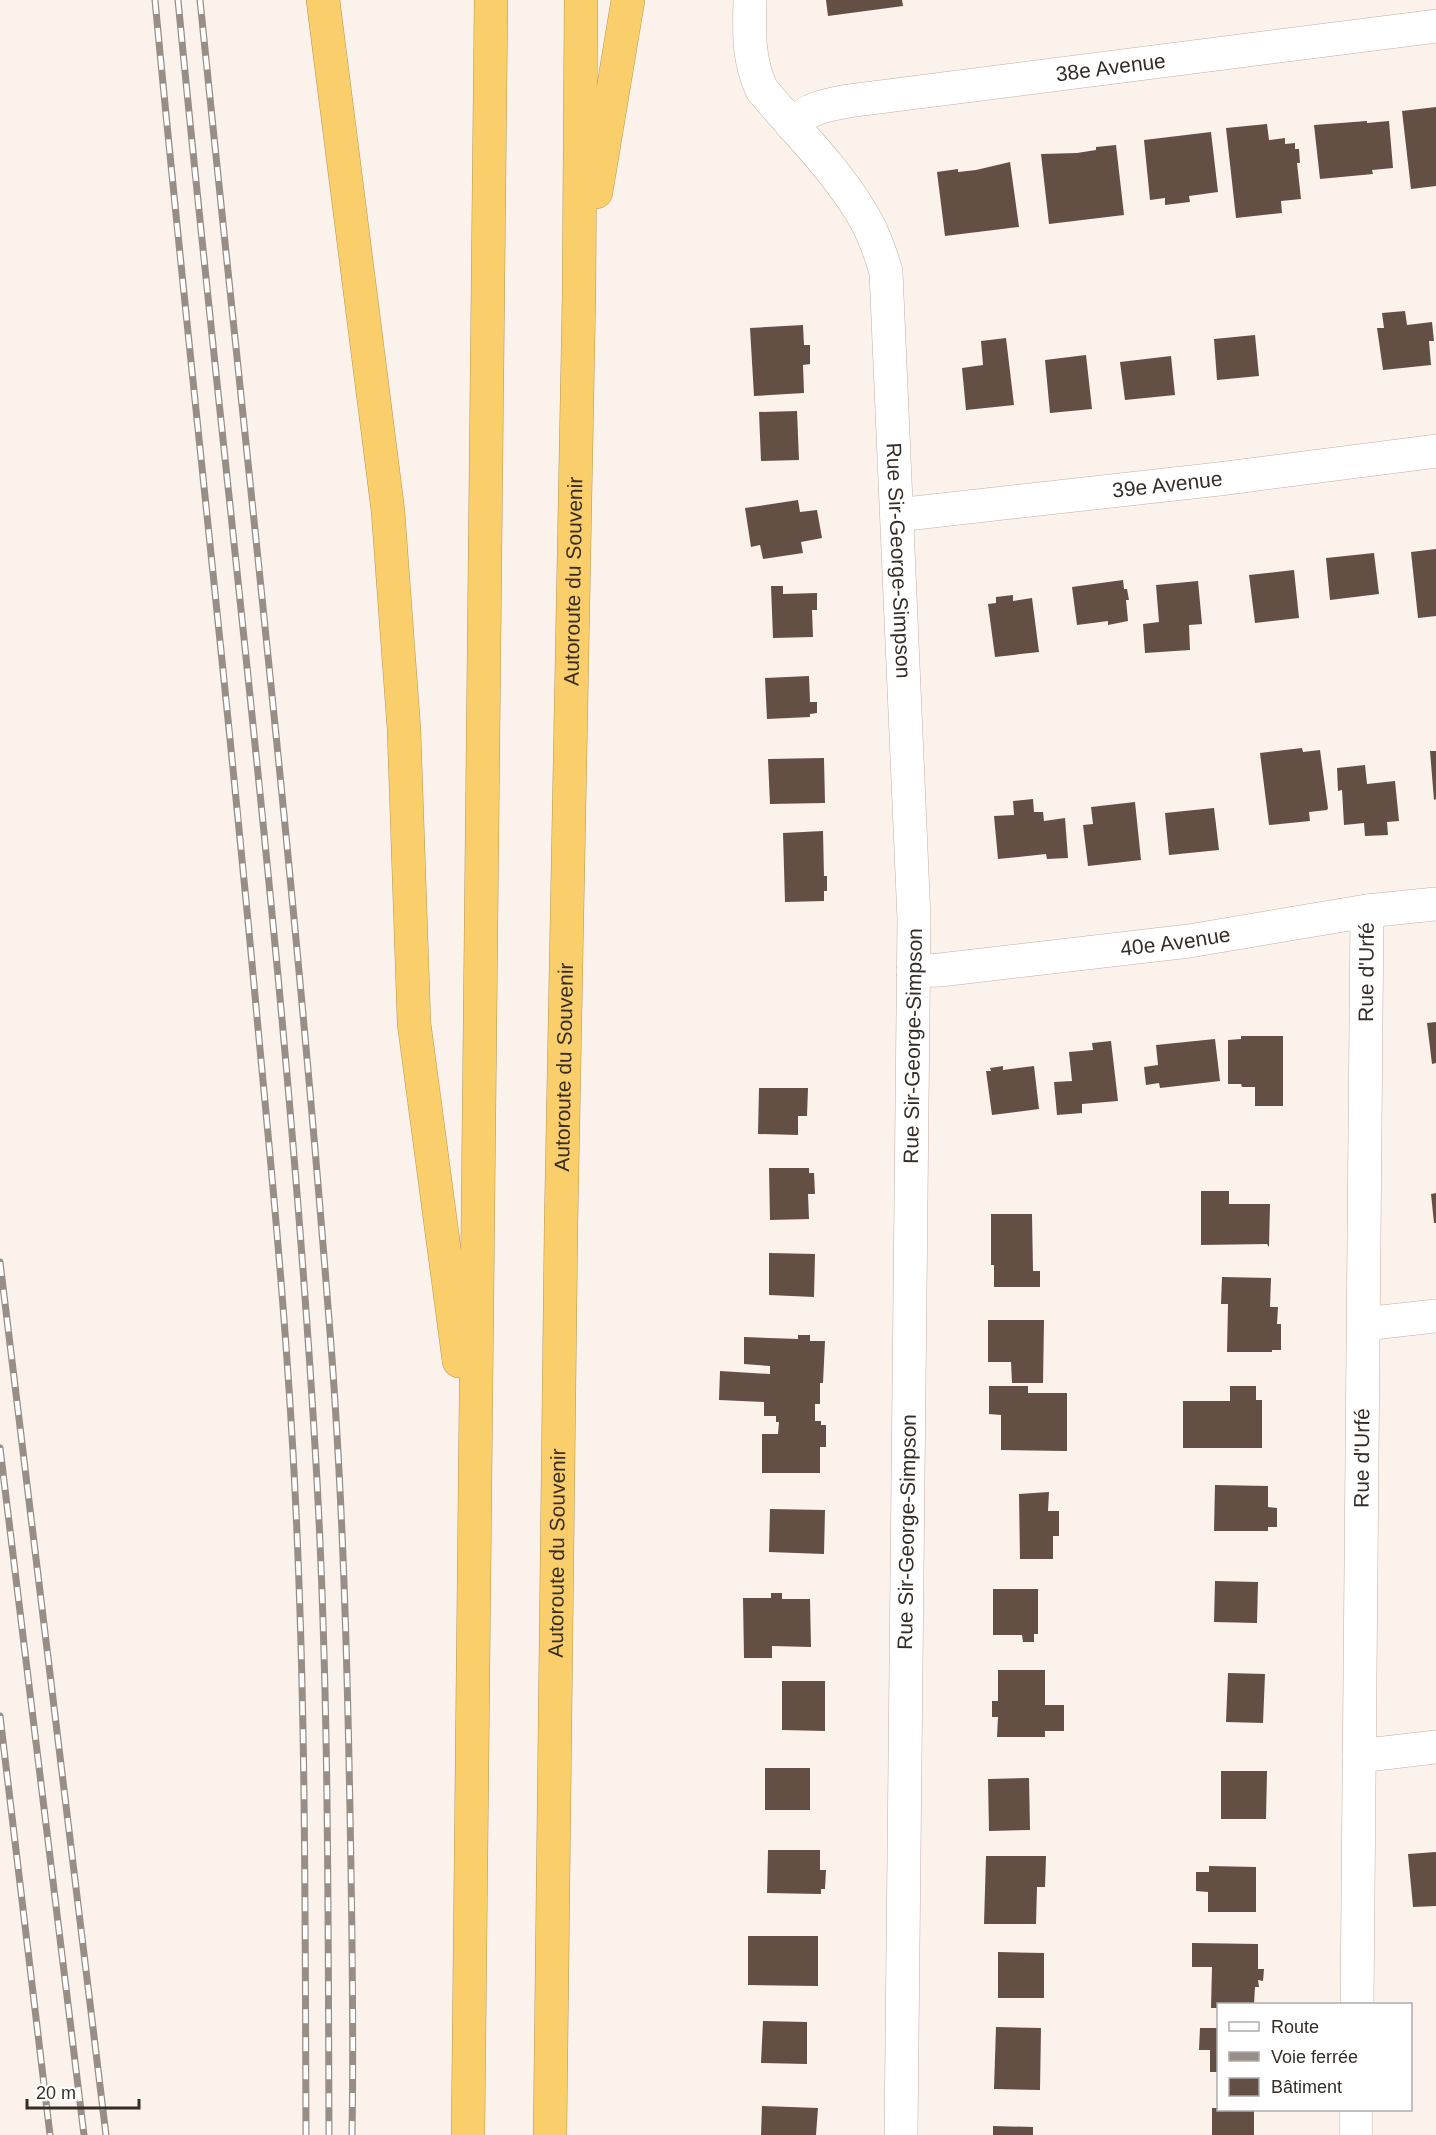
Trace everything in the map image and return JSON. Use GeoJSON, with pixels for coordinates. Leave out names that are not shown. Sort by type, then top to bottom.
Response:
{"type":"FeatureCollection","features":[{"type":"Feature","properties":{"kind":"highway"},"geometry":{"type":"LineString","coordinates":[[322,0],[388,511],[404,730],[414,1023],[474,1478]]}},
{"type":"Feature","properties":{"kind":"highway"},"geometry":{"type":"LineString","coordinates":[[469,0],[489,259]]}},
{"type":"Feature","properties":{"kind":"highway"},"geometry":{"type":"LineString","coordinates":[[468,2135],[491,0]]}},
{"type":"Feature","properties":{"kind":"highway","name":"Autoroute du Souvenir"},"geometry":{"type":"LineString","coordinates":[[550,2135],[561,1214],[579,294],[581,0]]}},
{"type":"Feature","properties":{"kind":"highway"},"geometry":{"type":"LineString","coordinates":[[579,294],[628,0]]}},
{"type":"Feature","properties":{"kind":"street","name":"Rue Sir-George-Simpson"},"geometry":{"type":"LineString","coordinates":[[750,0],[748,38],[754,70],[762,90],[842,185],[861,212],[872,232],[883,261],[887,298],[914,919],[901,2135]]}},
{"type":"Feature","properties":{"kind":"street","name":"38e Avenue"},"geometry":{"type":"LineString","coordinates":[[792,125],[801,115],[813,109],[848,101],[1436,26]]}},
{"type":"Feature","properties":{"kind":"street","name":"39e Avenue"},"geometry":{"type":"LineString","coordinates":[[897,515],[1207,481],[1436,451]]}},
{"type":"Feature","properties":{"kind":"street","name":"40e Avenue"},"geometry":{"type":"LineString","coordinates":[[913,971],[940,970],[1189,940],[1367,911],[1436,904]]}},
{"type":"Feature","properties":{"kind":"street","name":"Rue d'Urfé"},"geometry":{"type":"LineString","coordinates":[[1357,2003],[1367,911]]}},
{"type":"Feature","properties":{"kind":"street"},"geometry":{"type":"LineString","coordinates":[[1364,1324],[1436,1316]]}},
{"type":"Feature","properties":{"kind":"street"},"geometry":{"type":"LineString","coordinates":[[1359,1756],[1436,1747]]}},
{"type":"Feature","properties":{"kind":"street"},"geometry":{"type":"LineString","coordinates":[[1356,2111],[1356,2135]]}},
{"type":"Feature","properties":{"kind":"building"},"geometry":{"type":"Polygon","coordinates":[[[826,0],[902,0],[903,6],[828,16],[826,0]]]}},
{"type":"Feature","properties":{"kind":"building"},"geometry":{"type":"Polygon","coordinates":[[[1436,107],[1436,186],[1411,189],[1402,111],[1436,107]]]}},
{"type":"Feature","properties":{"kind":"building"},"geometry":{"type":"Polygon","coordinates":[[[1367,121],[1367,123],[1389,121],[1393,168],[1372,170],[1373,174],[1320,179],[1314,125],[1367,121]]]}},
{"type":"Feature","properties":{"kind":"building"},"geometry":{"type":"Polygon","coordinates":[[[1267,124],[1269,140],[1285,138],[1285,144],[1295,143],[1295,149],[1299,149],[1300,163],[1297,163],[1301,199],[1281,201],[1282,213],[1236,218],[1226,128],[1267,124]]]}},
{"type":"Feature","properties":{"kind":"building"},"geometry":{"type":"Polygon","coordinates":[[[1211,132],[1218,192],[1189,196],[1190,202],[1165,205],[1165,198],[1150,200],[1144,140],[1211,132]]]}},
{"type":"Feature","properties":{"kind":"building"},"geometry":{"type":"Polygon","coordinates":[[[1116,145],[1124,215],[1049,224],[1041,154],[1077,153],[1096,150],[1096,147],[1116,145]]]}},
{"type":"Feature","properties":{"kind":"building"},"geometry":{"type":"Polygon","coordinates":[[[1010,162],[1019,227],[945,236],[937,172],[958,169],[958,172],[976,170],[1010,162]]]}},
{"type":"Feature","properties":{"kind":"building"},"geometry":{"type":"Polygon","coordinates":[[[1405,311],[1407,325],[1432,322],[1434,341],[1429,341],[1431,365],[1383,370],[1377,328],[1384,328],[1382,313],[1405,311]]]}},
{"type":"Feature","properties":{"kind":"building"},"geometry":{"type":"Polygon","coordinates":[[[803,325],[804,345],[810,345],[810,364],[803,365],[804,393],[754,396],[750,328],[803,325]]]}},
{"type":"Feature","properties":{"kind":"building"},"geometry":{"type":"Polygon","coordinates":[[[1255,335],[1259,376],[1217,380],[1214,339],[1255,335]]]}},
{"type":"Feature","properties":{"kind":"building"},"geometry":{"type":"Polygon","coordinates":[[[1006,338],[1014,405],[966,410],[962,368],[983,365],[981,341],[1006,338]]]}},
{"type":"Feature","properties":{"kind":"building"},"geometry":{"type":"Polygon","coordinates":[[[1086,355],[1092,409],[1050,413],[1045,360],[1086,355]]]}},
{"type":"Feature","properties":{"kind":"building"},"geometry":{"type":"Polygon","coordinates":[[[1171,356],[1175,395],[1125,400],[1120,362],[1171,356]]]}},
{"type":"Feature","properties":{"kind":"building"},"geometry":{"type":"Polygon","coordinates":[[[797,411],[799,460],[761,461],[759,412],[797,411]]]}},
{"type":"Feature","properties":{"kind":"building"},"geometry":{"type":"Polygon","coordinates":[[[798,500],[800,512],[817,510],[822,538],[801,542],[803,553],[763,559],[760,545],[751,547],[745,508],[798,500]]]}},
{"type":"Feature","properties":{"kind":"building"},"geometry":{"type":"Polygon","coordinates":[[[1436,549],[1436,616],[1418,618],[1411,552],[1436,549]]]}},
{"type":"Feature","properties":{"kind":"building"},"geometry":{"type":"Polygon","coordinates":[[[1374,553],[1379,594],[1330,600],[1326,558],[1374,553]]]}},
{"type":"Feature","properties":{"kind":"building"},"geometry":{"type":"Polygon","coordinates":[[[1294,570],[1299,618],[1255,623],[1249,575],[1294,570]]]}},
{"type":"Feature","properties":{"kind":"building"},"geometry":{"type":"Polygon","coordinates":[[[1123,580],[1129,600],[1126,600],[1128,621],[1108,625],[1108,621],[1077,625],[1072,587],[1123,580]]]}},
{"type":"Feature","properties":{"kind":"building"},"geometry":{"type":"Polygon","coordinates":[[[1198,581],[1202,624],[1189,625],[1190,650],[1145,653],[1143,624],[1159,622],[1156,585],[1198,581]]]}},
{"type":"Feature","properties":{"kind":"building"},"geometry":{"type":"Polygon","coordinates":[[[771,586],[783,586],[783,594],[817,593],[817,610],[812,610],[813,637],[773,638],[771,586]]]}},
{"type":"Feature","properties":{"kind":"building"},"geometry":{"type":"Polygon","coordinates":[[[1013,595],[1013,601],[1032,598],[1039,652],[995,657],[988,604],[996,603],[996,597],[1013,595]]]}},
{"type":"Feature","properties":{"kind":"building"},"geometry":{"type":"Polygon","coordinates":[[[809,676],[810,702],[817,702],[817,713],[810,714],[810,717],[767,719],[765,678],[809,676]]]}},
{"type":"Feature","properties":{"kind":"building"},"geometry":{"type":"Polygon","coordinates":[[[1302,748],[1303,752],[1320,750],[1328,808],[1309,812],[1310,821],[1269,825],[1260,753],[1302,748]]]}},
{"type":"Feature","properties":{"kind":"building"},"geometry":{"type":"Polygon","coordinates":[[[1430,751],[1436,751],[1436,799],[1434,800],[1430,751]]]}},
{"type":"Feature","properties":{"kind":"building"},"geometry":{"type":"Polygon","coordinates":[[[824,758],[825,803],[770,804],[768,759],[824,758]]]}},
{"type":"Feature","properties":{"kind":"building"},"geometry":{"type":"Polygon","coordinates":[[[1365,765],[1367,784],[1395,781],[1399,821],[1387,822],[1388,835],[1365,836],[1364,823],[1344,825],[1342,790],[1338,791],[1337,768],[1365,765]]]}},
{"type":"Feature","properties":{"kind":"building"},"geometry":{"type":"Polygon","coordinates":[[[1033,799],[1034,812],[1043,812],[1044,821],[1065,818],[1068,858],[1047,859],[1046,854],[998,859],[994,816],[1014,815],[1013,801],[1033,799]]]}},
{"type":"Feature","properties":{"kind":"building"},"geometry":{"type":"Polygon","coordinates":[[[1135,802],[1141,860],[1088,866],[1083,825],[1093,824],[1091,807],[1135,802]]]}},
{"type":"Feature","properties":{"kind":"building"},"geometry":{"type":"Polygon","coordinates":[[[1214,808],[1219,850],[1169,855],[1165,813],[1214,808]]]}},
{"type":"Feature","properties":{"kind":"building"},"geometry":{"type":"Polygon","coordinates":[[[823,831],[824,876],[827,876],[824,901],[785,902],[783,833],[823,831]]]}},
{"type":"Feature","properties":{"kind":"building"},"geometry":{"type":"Polygon","coordinates":[[[1436,1022],[1436,1063],[1432,1064],[1427,1023],[1436,1022]]]}},
{"type":"Feature","properties":{"kind":"building"},"geometry":{"type":"Polygon","coordinates":[[[1241,1036],[1283,1036],[1283,1106],[1255,1106],[1255,1087],[1228,1084],[1228,1040],[1241,1039],[1241,1036]]]}},
{"type":"Feature","properties":{"kind":"building"},"geometry":{"type":"Polygon","coordinates":[[[1215,1039],[1220,1081],[1160,1088],[1159,1083],[1146,1085],[1144,1067],[1158,1065],[1156,1045],[1215,1039]]]}},
{"type":"Feature","properties":{"kind":"building"},"geometry":{"type":"Polygon","coordinates":[[[1111,1041],[1118,1101],[1082,1104],[1082,1113],[1057,1115],[1054,1082],[1072,1081],[1069,1052],[1093,1050],[1092,1043],[1111,1041]]]}},
{"type":"Feature","properties":{"kind":"building"},"geometry":{"type":"Polygon","coordinates":[[[1003,1066],[1003,1070],[1034,1066],[1039,1109],[992,1115],[986,1071],[1003,1066]]]}},
{"type":"Feature","properties":{"kind":"building"},"geometry":{"type":"Polygon","coordinates":[[[759,1088],[808,1088],[807,1116],[798,1116],[798,1135],[758,1134],[759,1088]]]}},
{"type":"Feature","properties":{"kind":"building"},"geometry":{"type":"Polygon","coordinates":[[[769,1168],[809,1168],[809,1173],[814,1173],[815,1194],[808,1194],[809,1219],[770,1220],[769,1168]]]}},
{"type":"Feature","properties":{"kind":"building"},"geometry":{"type":"Polygon","coordinates":[[[1201,1191],[1229,1191],[1229,1204],[1270,1204],[1269,1247],[1267,1244],[1201,1245],[1201,1191]]]}},
{"type":"Feature","properties":{"kind":"building"},"geometry":{"type":"Polygon","coordinates":[[[1436,1193],[1436,1223],[1434,1223],[1431,1194],[1436,1193]]]}},
{"type":"Feature","properties":{"kind":"building"},"geometry":{"type":"Polygon","coordinates":[[[991,1214],[1032,1214],[1033,1271],[1040,1271],[1040,1287],[994,1287],[994,1265],[991,1265],[991,1214]]]}},
{"type":"Feature","properties":{"kind":"building"},"geometry":{"type":"Polygon","coordinates":[[[769,1253],[815,1254],[814,1297],[769,1295],[769,1253]]]}},
{"type":"Feature","properties":{"kind":"building"},"geometry":{"type":"Polygon","coordinates":[[[1222,1277],[1271,1278],[1270,1307],[1278,1307],[1277,1324],[1281,1324],[1281,1350],[1227,1352],[1228,1304],[1221,1304],[1222,1277]]]}},
{"type":"Feature","properties":{"kind":"building"},"geometry":{"type":"Polygon","coordinates":[[[988,1320],[1044,1320],[1043,1383],[1012,1383],[1011,1362],[988,1362],[988,1320]]]}},
{"type":"Feature","properties":{"kind":"building"},"geometry":{"type":"Polygon","coordinates":[[[798,1335],[810,1335],[810,1341],[825,1341],[820,1404],[815,1404],[815,1421],[821,1421],[821,1425],[826,1425],[826,1447],[820,1447],[820,1473],[762,1473],[762,1434],[778,1434],[779,1422],[776,1422],[776,1416],[764,1416],[764,1402],[719,1400],[720,1371],[770,1374],[770,1366],[744,1364],[744,1337],[798,1339],[798,1335]]]}},
{"type":"Feature","properties":{"kind":"building"},"geometry":{"type":"Polygon","coordinates":[[[989,1386],[1028,1386],[1028,1393],[1067,1393],[1067,1451],[1001,1450],[1001,1415],[989,1414],[989,1386]]]}},
{"type":"Feature","properties":{"kind":"building"},"geometry":{"type":"Polygon","coordinates":[[[1230,1386],[1256,1386],[1256,1400],[1262,1400],[1262,1448],[1183,1448],[1183,1401],[1230,1401],[1230,1386]]]}},
{"type":"Feature","properties":{"kind":"building"},"geometry":{"type":"Polygon","coordinates":[[[1215,1485],[1268,1486],[1268,1507],[1277,1508],[1277,1527],[1268,1527],[1268,1531],[1214,1531],[1215,1485]]]}},
{"type":"Feature","properties":{"kind":"building"},"geometry":{"type":"Polygon","coordinates":[[[1049,1492],[1048,1511],[1059,1511],[1059,1536],[1053,1536],[1053,1559],[1020,1559],[1019,1494],[1049,1492]]]}},
{"type":"Feature","properties":{"kind":"building"},"geometry":{"type":"Polygon","coordinates":[[[770,1509],[825,1510],[824,1554],[769,1552],[770,1509]]]}},
{"type":"Feature","properties":{"kind":"building"},"geometry":{"type":"Polygon","coordinates":[[[1215,1581],[1258,1582],[1257,1623],[1214,1622],[1215,1581]]]}},
{"type":"Feature","properties":{"kind":"building"},"geometry":{"type":"Polygon","coordinates":[[[993,1589],[1038,1589],[1038,1634],[1034,1634],[1034,1642],[1023,1642],[1022,1635],[993,1635],[993,1589]]]}},
{"type":"Feature","properties":{"kind":"building"},"geometry":{"type":"Polygon","coordinates":[[[771,1593],[782,1593],[782,1599],[810,1599],[811,1647],[772,1646],[772,1658],[744,1658],[743,1598],[771,1598],[771,1593]]]}},
{"type":"Feature","properties":{"kind":"building"},"geometry":{"type":"Polygon","coordinates":[[[998,1670],[1045,1670],[1045,1705],[1064,1705],[1064,1731],[1045,1731],[1045,1737],[997,1737],[998,1717],[992,1717],[992,1701],[998,1701],[998,1670]]]}},
{"type":"Feature","properties":{"kind":"building"},"geometry":{"type":"Polygon","coordinates":[[[1228,1673],[1265,1674],[1263,1723],[1226,1722],[1228,1673]]]}},
{"type":"Feature","properties":{"kind":"building"},"geometry":{"type":"Polygon","coordinates":[[[782,1681],[825,1681],[825,1731],[782,1730],[782,1681]]]}},
{"type":"Feature","properties":{"kind":"building"},"geometry":{"type":"Polygon","coordinates":[[[765,1768],[810,1768],[810,1810],[765,1810],[765,1768]]]}},
{"type":"Feature","properties":{"kind":"building"},"geometry":{"type":"Polygon","coordinates":[[[1221,1771],[1267,1771],[1266,1819],[1221,1819],[1221,1771]]]}},
{"type":"Feature","properties":{"kind":"building"},"geometry":{"type":"Polygon","coordinates":[[[1029,1778],[1030,1830],[989,1831],[988,1779],[1029,1778]]]}},
{"type":"Feature","properties":{"kind":"building"},"geometry":{"type":"Polygon","coordinates":[[[768,1850],[820,1850],[820,1870],[826,1870],[825,1889],[821,1889],[821,1894],[767,1893],[768,1850]]]}},
{"type":"Feature","properties":{"kind":"building"},"geometry":{"type":"Polygon","coordinates":[[[1436,1852],[1436,1906],[1413,1907],[1408,1854],[1436,1852]]]}},
{"type":"Feature","properties":{"kind":"building"},"geometry":{"type":"Polygon","coordinates":[[[986,1856],[1046,1856],[1045,1887],[1037,1887],[1036,1924],[984,1924],[986,1856]]]}},
{"type":"Feature","properties":{"kind":"building"},"geometry":{"type":"Polygon","coordinates":[[[1209,1866],[1256,1867],[1256,1912],[1208,1912],[1208,1892],[1196,1891],[1196,1872],[1209,1872],[1209,1866]]]}},
{"type":"Feature","properties":{"kind":"building"},"geometry":{"type":"Polygon","coordinates":[[[748,1936],[818,1936],[818,1986],[748,1985],[748,1936]]]}},
{"type":"Feature","properties":{"kind":"building"},"geometry":{"type":"Polygon","coordinates":[[[1192,1943],[1258,1944],[1258,1969],[1264,1969],[1263,1981],[1258,1980],[1259,1987],[1255,1987],[1254,2003],[1217,2003],[1217,2008],[1211,2008],[1212,1967],[1192,1967],[1192,1943]]]}},
{"type":"Feature","properties":{"kind":"building"},"geometry":{"type":"Polygon","coordinates":[[[998,1952],[1044,1953],[1044,1998],[998,1998],[998,1952]]]}},
{"type":"Feature","properties":{"kind":"building"},"geometry":{"type":"Polygon","coordinates":[[[763,2021],[807,2022],[807,2064],[761,2063],[763,2021]]]}},
{"type":"Feature","properties":{"kind":"building"},"geometry":{"type":"Polygon","coordinates":[[[996,2027],[1041,2028],[1040,2090],[994,2089],[996,2027]]]}},
{"type":"Feature","properties":{"kind":"building"},"geometry":{"type":"Polygon","coordinates":[[[1200,2028],[1217,2028],[1217,2072],[1210,2072],[1210,2050],[1199,2050],[1200,2028]]]}},
{"type":"Feature","properties":{"kind":"building"},"geometry":{"type":"Polygon","coordinates":[[[762,2106],[818,2108],[816,2135],[761,2135],[762,2106]]]}},
{"type":"Feature","properties":{"kind":"building"},"geometry":{"type":"Polygon","coordinates":[[[1212,2108],[1217,2108],[1217,2111],[1254,2111],[1254,2135],[1212,2135],[1212,2108]]]}},
{"type":"Feature","properties":{"kind":"building"},"geometry":{"type":"Polygon","coordinates":[[[993,2126],[1033,2127],[1033,2135],[993,2135],[993,2126]]]}},
{"type":"Feature","properties":{"kind":"railway"},"geometry":{"type":"LineString","coordinates":[[155,0],[246,899],[289,1385],[297,1523],[302,1698],[306,2135]]}},
{"type":"Feature","properties":{"kind":"railway"},"geometry":{"type":"LineString","coordinates":[[178,0],[271,903],[303,1265],[320,1532],[323,1618],[327,1790],[329,2135]]}},
{"type":"Feature","properties":{"kind":"railway"},"geometry":{"type":"LineString","coordinates":[[200,0],[300,980],[333,1370],[347,1686],[353,1974],[352,2135]]}},
{"type":"Feature","properties":{"kind":"railway"},"geometry":{"type":"LineString","coordinates":[[0,1262],[106,2135]]}},
{"type":"Feature","properties":{"kind":"railway"},"geometry":{"type":"LineString","coordinates":[[0,1448],[84,2135]]}},
{"type":"Feature","properties":{"kind":"railway"},"geometry":{"type":"LineString","coordinates":[[0,1716],[50,2135]]}}]}
